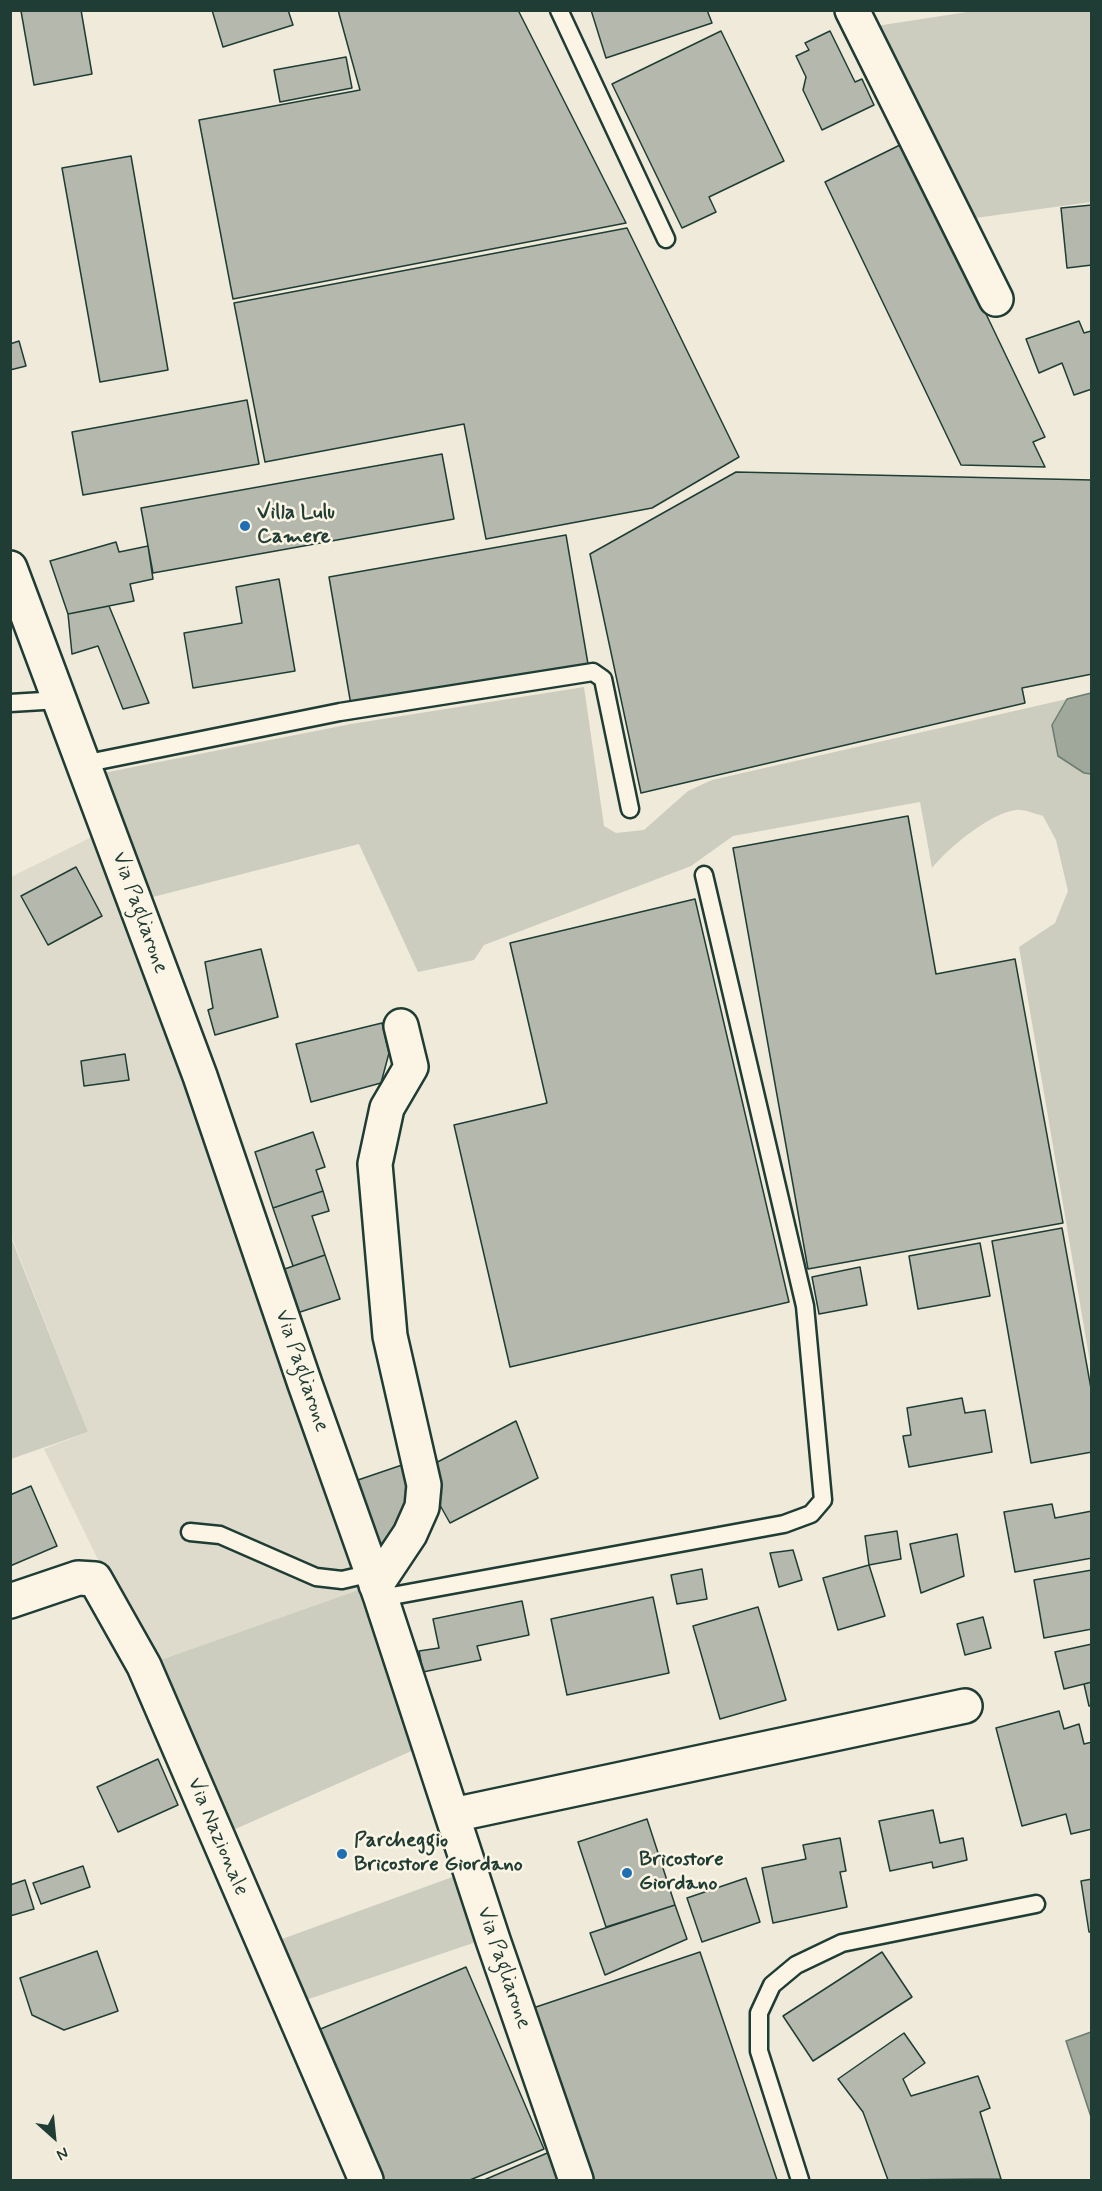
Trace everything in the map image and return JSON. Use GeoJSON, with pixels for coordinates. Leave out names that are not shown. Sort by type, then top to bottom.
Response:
{"type":"FeatureCollection","features":[{"type":"Feature","properties":{"kind":"street"},"geometry":{"type":"LineString","coordinates":[[852,10],[996,299]]}},
{"type":"Feature","properties":{"kind":"street","name":"Via Pagliarone"},"geometry":{"type":"LineString","coordinates":[[10,568],[200,1076],[376,1585],[493,1940],[576,2181]]}},
{"type":"Feature","properties":{"kind":"street"},"geometry":{"type":"LineString","coordinates":[[376,1585],[410,1534],[422,1507],[424,1485],[390,1336],[375,1164],[387,1108],[411,1067],[401,1026]]}},
{"type":"Feature","properties":{"kind":"street","name":"Via Nazionale"},"geometry":{"type":"LineString","coordinates":[[10,1601],[78,1578],[95,1580],[144,1666],[366,2181]]}},
{"type":"Feature","properties":{"kind":"street"},"geometry":{"type":"LineString","coordinates":[[453,1815],[965,1706]]}},
{"type":"Feature","properties":{"kind":"lane"},"geometry":{"type":"LineString","coordinates":[[559,10],[666,239]]}},
{"type":"Feature","properties":{"kind":"lane"},"geometry":{"type":"LineString","coordinates":[[83,764],[340,712],[593,672],[603,679],[630,809]]}},
{"type":"Feature","properties":{"kind":"lane"},"geometry":{"type":"LineString","coordinates":[[10,703],[60,700]]}},
{"type":"Feature","properties":{"kind":"lane"},"geometry":{"type":"LineString","coordinates":[[190,1532],[220,1535],[316,1577],[376,1585],[784,1524],[811,1514],[823,1500],[805,1306],[704,875]]}},
{"type":"Feature","properties":{"kind":"lane"},"geometry":{"type":"LineString","coordinates":[[800,2181],[759,2051],[759,2013],[772,1985],[796,1965],[842,1943],[1036,1904]]}},
{"type":"Feature","properties":{"kind":"shaded area"},"geometry":{"type":"Polygon","coordinates":[[[980,10],[1091,11],[1091,202],[968,219],[870,27],[980,10]]]}},
{"type":"Feature","properties":{"kind":"shaded area"},"geometry":{"type":"Polygon","coordinates":[[[584,687],[604,826],[616,833],[644,830],[688,791],[712,780],[1067,699],[1052,725],[1084,773],[1092,774],[1091,1368],[1019,947],[1055,923],[1068,891],[1056,840],[1043,816],[1016,810],[994,818],[970,833],[932,868],[920,802],[733,836],[691,866],[484,945],[474,960],[418,972],[359,844],[149,898],[103,773],[351,724],[584,687]]]}},
{"type":"Feature","properties":{"kind":"shaded area"},"geometry":{"type":"Polygon","coordinates":[[[1092,693],[1091,774],[1084,773],[1058,756],[1052,725],[1067,699],[1092,693]]]}},
{"type":"Feature","properties":{"kind":"shaded area"},"geometry":{"type":"Polygon","coordinates":[[[100,833],[364,1588],[149,1664],[44,1449],[88,1432],[11,1235],[11,877],[100,833]]]}},
{"type":"Feature","properties":{"kind":"shaded area"},"geometry":{"type":"Polygon","coordinates":[[[10,1235],[88,1432],[11,1459],[10,1459],[10,1235]]]}},
{"type":"Feature","properties":{"kind":"shaded area"},"geometry":{"type":"Polygon","coordinates":[[[364,1588],[416,1749],[224,1834],[149,1664],[364,1588]]]}},
{"type":"Feature","properties":{"kind":"shaded area"},"geometry":{"type":"Polygon","coordinates":[[[458,1875],[479,1941],[297,2003],[271,1943],[458,1875]]]}},
{"type":"Feature","properties":{"kind":"shaded area"},"geometry":{"type":"Polygon","coordinates":[[[1092,2032],[1091,2117],[1066,2041],[1092,2032]]]}},
{"type":"Feature","properties":{"kind":"building"},"geometry":{"type":"Polygon","coordinates":[[[81,10],[92,74],[34,85],[21,11],[81,10]]]}},
{"type":"Feature","properties":{"kind":"building"},"geometry":{"type":"Polygon","coordinates":[[[212,10],[288,10],[293,25],[223,47],[212,10]]]}},
{"type":"Feature","properties":{"kind":"building"},"geometry":{"type":"Polygon","coordinates":[[[338,10],[518,10],[626,223],[233,299],[199,120],[360,90],[338,10]]]}},
{"type":"Feature","properties":{"kind":"building"},"geometry":{"type":"Polygon","coordinates":[[[591,10],[707,10],[712,23],[606,58],[591,10]]]}},
{"type":"Feature","properties":{"kind":"building"},"geometry":{"type":"Polygon","coordinates":[[[721,31],[784,161],[709,197],[716,212],[682,228],[612,84],[721,31]]]}},
{"type":"Feature","properties":{"kind":"building"},"geometry":{"type":"Polygon","coordinates":[[[830,31],[855,82],[862,79],[874,105],[822,130],[803,90],[806,77],[796,56],[809,50],[805,43],[830,31]]]}},
{"type":"Feature","properties":{"kind":"building"},"geometry":{"type":"Polygon","coordinates":[[[346,57],[352,88],[280,102],[274,70],[346,57]]]}},
{"type":"Feature","properties":{"kind":"building"},"geometry":{"type":"Polygon","coordinates":[[[904,143],[1045,437],[1033,442],[1045,467],[961,465],[825,182],[904,143]]]}},
{"type":"Feature","properties":{"kind":"building"},"geometry":{"type":"Polygon","coordinates":[[[131,156],[168,370],[100,382],[62,168],[131,156]]]}},
{"type":"Feature","properties":{"kind":"building"},"geometry":{"type":"Polygon","coordinates":[[[1092,205],[1092,265],[1067,268],[1061,208],[1092,205]]]}},
{"type":"Feature","properties":{"kind":"building"},"geometry":{"type":"Polygon","coordinates":[[[627,228],[739,457],[652,508],[486,539],[464,424],[265,462],[234,303],[627,228]]]}},
{"type":"Feature","properties":{"kind":"building"},"geometry":{"type":"Polygon","coordinates":[[[1079,321],[1084,333],[1091,331],[1092,333],[1092,389],[1074,395],[1062,363],[1039,373],[1026,339],[1079,321]]]}},
{"type":"Feature","properties":{"kind":"building"},"geometry":{"type":"Polygon","coordinates":[[[19,341],[26,366],[10,370],[10,344],[19,341]]]}},
{"type":"Feature","properties":{"kind":"building"},"geometry":{"type":"Polygon","coordinates":[[[247,400],[259,464],[83,495],[72,432],[247,400]]]}},
{"type":"Feature","properties":{"kind":"building"},"geometry":{"type":"Polygon","coordinates":[[[442,454],[454,519],[153,573],[141,508],[442,454]]]}},
{"type":"Feature","properties":{"kind":"building"},"geometry":{"type":"Polygon","coordinates":[[[736,472],[1092,480],[1092,674],[1022,688],[1025,703],[641,793],[590,554],[736,472]]]}},
{"type":"Feature","properties":{"kind":"building"},"geometry":{"type":"Polygon","coordinates":[[[566,535],[588,664],[351,705],[329,577],[566,535]]]}},
{"type":"Feature","properties":{"kind":"building"},"geometry":{"type":"Polygon","coordinates":[[[116,542],[119,552],[148,546],[153,579],[130,584],[134,601],[68,614],[50,561],[116,542]]]}},
{"type":"Feature","properties":{"kind":"building"},"geometry":{"type":"Polygon","coordinates":[[[279,579],[295,671],[193,688],[184,633],[242,623],[236,587],[279,579]]]}},
{"type":"Feature","properties":{"kind":"building"},"geometry":{"type":"Polygon","coordinates":[[[109,606],[149,703],[123,709],[98,646],[72,654],[68,614],[109,606]]]}},
{"type":"Feature","properties":{"kind":"building"},"geometry":{"type":"Polygon","coordinates":[[[908,816],[936,974],[1015,959],[1063,1223],[808,1269],[733,848],[908,816]]]}},
{"type":"Feature","properties":{"kind":"building"},"geometry":{"type":"Polygon","coordinates":[[[76,867],[102,916],[48,945],[21,896],[76,867]]]}},
{"type":"Feature","properties":{"kind":"building"},"geometry":{"type":"Polygon","coordinates":[[[695,899],[789,1302],[510,1367],[454,1125],[547,1103],[510,943],[695,899]]]}},
{"type":"Feature","properties":{"kind":"building"},"geometry":{"type":"Polygon","coordinates":[[[261,949],[278,1017],[215,1035],[208,1010],[213,1008],[205,962],[261,949]]]}},
{"type":"Feature","properties":{"kind":"building"},"geometry":{"type":"Polygon","coordinates":[[[382,1023],[389,1053],[381,1083],[311,1102],[296,1044],[382,1023]]]}},
{"type":"Feature","properties":{"kind":"building"},"geometry":{"type":"Polygon","coordinates":[[[125,1054],[129,1080],[84,1086],[81,1061],[125,1054]]]}},
{"type":"Feature","properties":{"kind":"building"},"geometry":{"type":"Polygon","coordinates":[[[313,1132],[325,1167],[316,1170],[323,1191],[273,1208],[255,1152],[313,1132]]]}},
{"type":"Feature","properties":{"kind":"building"},"geometry":{"type":"Polygon","coordinates":[[[323,1191],[329,1211],[312,1216],[325,1255],[293,1266],[273,1208],[323,1191]]]}},
{"type":"Feature","properties":{"kind":"building"},"geometry":{"type":"Polygon","coordinates":[[[1062,1228],[1092,1394],[1092,1452],[1031,1463],[992,1241],[1062,1228]]]}},
{"type":"Feature","properties":{"kind":"building"},"geometry":{"type":"Polygon","coordinates":[[[980,1243],[990,1296],[918,1309],[909,1256],[980,1243]]]}},
{"type":"Feature","properties":{"kind":"building"},"geometry":{"type":"Polygon","coordinates":[[[325,1255],[340,1299],[291,1315],[276,1272],[325,1255]]]}},
{"type":"Feature","properties":{"kind":"building"},"geometry":{"type":"Polygon","coordinates":[[[860,1267],[867,1305],[819,1314],[812,1277],[860,1267]]]}},
{"type":"Feature","properties":{"kind":"building"},"geometry":{"type":"Polygon","coordinates":[[[962,1398],[965,1413],[985,1410],[992,1452],[909,1467],[903,1436],[911,1435],[907,1408],[962,1398]]]}},
{"type":"Feature","properties":{"kind":"building"},"geometry":{"type":"Polygon","coordinates":[[[516,1421],[538,1478],[450,1523],[432,1491],[428,1467],[516,1421]]]}},
{"type":"Feature","properties":{"kind":"building"},"geometry":{"type":"Polygon","coordinates":[[[405,1464],[413,1491],[401,1530],[381,1556],[355,1481],[405,1464]]]}},
{"type":"Feature","properties":{"kind":"building"},"geometry":{"type":"Polygon","coordinates":[[[31,1486],[57,1546],[10,1566],[10,1495],[31,1486]]]}},
{"type":"Feature","properties":{"kind":"building"},"geometry":{"type":"Polygon","coordinates":[[[1052,1504],[1055,1518],[1092,1511],[1092,1558],[1015,1572],[1004,1512],[1052,1504]]]}},
{"type":"Feature","properties":{"kind":"building"},"geometry":{"type":"Polygon","coordinates":[[[897,1531],[901,1559],[869,1565],[865,1536],[897,1531]]]}},
{"type":"Feature","properties":{"kind":"building"},"geometry":{"type":"Polygon","coordinates":[[[957,1534],[964,1576],[921,1593],[910,1544],[957,1534]]]}},
{"type":"Feature","properties":{"kind":"building"},"geometry":{"type":"Polygon","coordinates":[[[793,1550],[802,1580],[779,1587],[770,1553],[793,1550]]]}},
{"type":"Feature","properties":{"kind":"building"},"geometry":{"type":"Polygon","coordinates":[[[869,1565],[885,1616],[838,1630],[823,1578],[869,1565]]]}},
{"type":"Feature","properties":{"kind":"building"},"geometry":{"type":"Polygon","coordinates":[[[702,1569],[707,1599],[677,1604],[671,1575],[702,1569]]]}},
{"type":"Feature","properties":{"kind":"building"},"geometry":{"type":"Polygon","coordinates":[[[1092,1570],[1092,1629],[1044,1638],[1034,1580],[1092,1570]]]}},
{"type":"Feature","properties":{"kind":"building"},"geometry":{"type":"Polygon","coordinates":[[[653,1597],[669,1673],[567,1695],[551,1619],[653,1597]]]}},
{"type":"Feature","properties":{"kind":"building"},"geometry":{"type":"Polygon","coordinates":[[[522,1601],[529,1635],[477,1646],[481,1660],[423,1672],[419,1651],[439,1648],[433,1619],[522,1601]]]}},
{"type":"Feature","properties":{"kind":"building"},"geometry":{"type":"Polygon","coordinates":[[[758,1607],[786,1700],[720,1719],[693,1626],[758,1607]]]}},
{"type":"Feature","properties":{"kind":"building"},"geometry":{"type":"Polygon","coordinates":[[[983,1617],[991,1648],[965,1655],[957,1624],[983,1617]]]}},
{"type":"Feature","properties":{"kind":"building"},"geometry":{"type":"Polygon","coordinates":[[[1092,1644],[1092,1682],[1064,1689],[1055,1652],[1092,1644]]]}},
{"type":"Feature","properties":{"kind":"building"},"geometry":{"type":"Polygon","coordinates":[[[1092,1682],[1092,1705],[1089,1706],[1084,1684],[1092,1682]]]}},
{"type":"Feature","properties":{"kind":"building"},"geometry":{"type":"Polygon","coordinates":[[[1059,1711],[1064,1729],[1079,1724],[1084,1744],[1092,1742],[1092,1829],[1071,1834],[1066,1814],[1022,1826],[996,1728],[1059,1711]]]}},
{"type":"Feature","properties":{"kind":"building"},"geometry":{"type":"Polygon","coordinates":[[[158,1759],[178,1805],[118,1832],[97,1787],[158,1759]]]}},
{"type":"Feature","properties":{"kind":"building"},"geometry":{"type":"Polygon","coordinates":[[[933,1810],[940,1843],[963,1838],[967,1860],[933,1868],[932,1862],[890,1871],[879,1821],[933,1810]]]}},
{"type":"Feature","properties":{"kind":"building","name":"Bricostore Giordano"},"geometry":{"type":"Polygon","coordinates":[[[647,1819],[675,1905],[606,1927],[578,1842],[647,1819]]]}},
{"type":"Feature","properties":{"kind":"building"},"geometry":{"type":"Polygon","coordinates":[[[840,1838],[846,1871],[840,1872],[847,1907],[773,1923],[762,1868],[806,1859],[803,1845],[840,1838]]]}},
{"type":"Feature","properties":{"kind":"building"},"geometry":{"type":"Polygon","coordinates":[[[83,1866],[90,1887],[41,1904],[33,1883],[83,1866]]]}},
{"type":"Feature","properties":{"kind":"building"},"geometry":{"type":"Polygon","coordinates":[[[746,1878],[760,1922],[702,1942],[687,1898],[746,1878]]]}},
{"type":"Feature","properties":{"kind":"building"},"geometry":{"type":"Polygon","coordinates":[[[1092,1879],[1092,1932],[1089,1932],[1081,1881],[1092,1879]]]}},
{"type":"Feature","properties":{"kind":"building"},"geometry":{"type":"Polygon","coordinates":[[[25,1880],[34,1909],[10,1916],[10,1885],[25,1880]]]}},
{"type":"Feature","properties":{"kind":"building"},"geometry":{"type":"Polygon","coordinates":[[[675,1905],[687,1939],[605,1975],[590,1933],[675,1905]]]}},
{"type":"Feature","properties":{"kind":"building"},"geometry":{"type":"Polygon","coordinates":[[[97,1951],[118,2011],[64,2030],[32,2015],[20,1978],[97,1951]]]}},
{"type":"Feature","properties":{"kind":"building"},"geometry":{"type":"Polygon","coordinates":[[[700,1952],[777,2180],[592,2180],[533,2008],[700,1952]]]}},
{"type":"Feature","properties":{"kind":"building"},"geometry":{"type":"Polygon","coordinates":[[[882,1952],[912,1997],[813,2061],[783,2016],[882,1952]]]}},
{"type":"Feature","properties":{"kind":"building"},"geometry":{"type":"Polygon","coordinates":[[[466,1967],[544,2149],[470,2180],[378,2180],[316,2031],[466,1967]]]}},
{"type":"Feature","properties":{"kind":"building"},"geometry":{"type":"Polygon","coordinates":[[[904,2033],[925,2063],[903,2079],[911,2096],[978,2076],[990,2108],[980,2112],[1001,2179],[888,2180],[863,2112],[838,2079],[904,2033]]]}},
{"type":"Feature","properties":{"kind":"building"},"geometry":{"type":"Polygon","coordinates":[[[552,2151],[563,2180],[484,2180],[552,2151]]]}},
{"type":"Feature","properties":{"kind":"place","name":"Villa Lulu Camere"},"geometry":{"type":"Point","coordinates":[245,526]}},
{"type":"Feature","properties":{"kind":"place","name":"Parcheggio Bricostore Giordano"},"geometry":{"type":"Point","coordinates":[342,1854]}},
{"type":"Feature","properties":{"kind":"place","name":"Bricostore Giordano"},"geometry":{"type":"Point","coordinates":[627,1873]}}]}
